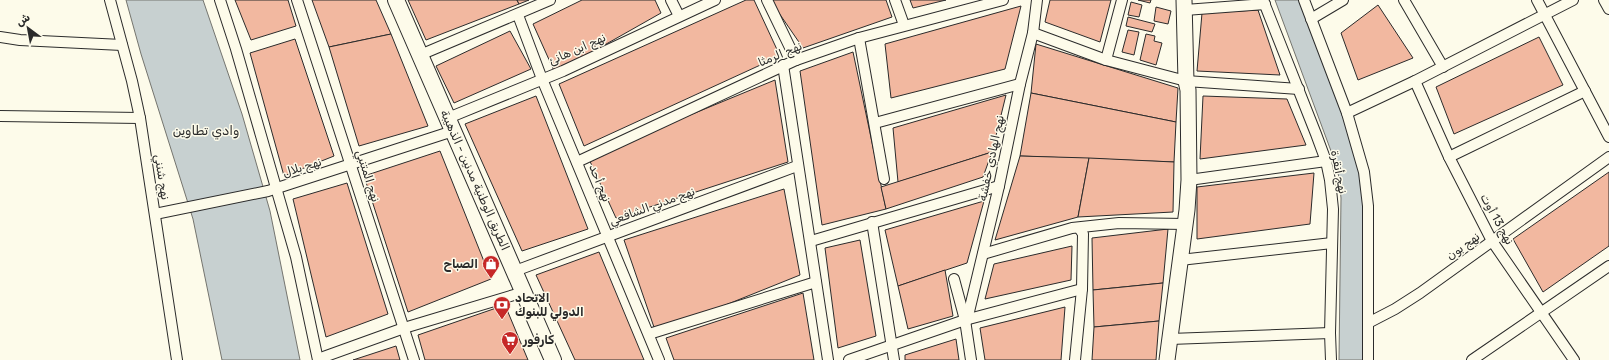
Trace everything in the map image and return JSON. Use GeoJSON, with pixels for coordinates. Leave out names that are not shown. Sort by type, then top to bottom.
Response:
{"type":"FeatureCollection","features":[{"type":"Feature","properties":{"kind":"main road","name":"الطريق الوطنية مدنين - الذهيبة"},"geometry":{"type":"LineString","coordinates":[[396,0],[553,360]]}},
{"type":"Feature","properties":{"kind":"main road"},"geometry":{"type":"LineString","coordinates":[[1167,360],[1185,224],[1189,180],[1185,5]]}},
{"type":"Feature","properties":{"kind":"street","name":"نهج شنني"},"geometry":{"type":"LineString","coordinates":[[110,0],[140,118],[177,360]]}},
{"type":"Feature","properties":{"kind":"street"},"geometry":{"type":"LineString","coordinates":[[220,0],[236,49],[272,190],[296,257],[318,359],[404,328],[524,292]]}},
{"type":"Feature","properties":{"kind":"street","name":"نهج المتنبي"},"geometry":{"type":"LineString","coordinates":[[297,0],[414,360]]}},
{"type":"Feature","properties":{"kind":"street"},"geometry":{"type":"LineString","coordinates":[[420,55],[518,15],[550,0]]}},
{"type":"Feature","properties":{"kind":"street"},"geometry":{"type":"LineString","coordinates":[[671,0],[679,16]]}},
{"type":"Feature","properties":{"kind":"street","name":"نهج ابن هانئ"},"geometry":{"type":"LineString","coordinates":[[451,125],[542,79],[563,71],[715,0]]}},
{"type":"Feature","properties":{"kind":"street"},"geometry":{"type":"LineString","coordinates":[[767,0],[796,60]]}},
{"type":"Feature","properties":{"kind":"street"},"geometry":{"type":"LineString","coordinates":[[896,0],[904,25]]}},
{"type":"Feature","properties":{"kind":"street","name":"نهج الرمثا"},"geometry":{"type":"LineString","coordinates":[[577,162],[796,60],[859,38],[904,25],[1004,0]]}},
{"type":"Feature","properties":{"kind":"street","name":"نهج الهادي خفشة"},"geometry":{"type":"LineString","coordinates":[[971,360],[966,320],[999,186],[1020,84],[1033,33],[1037,0]]}},
{"type":"Feature","properties":{"kind":"street"},"geometry":{"type":"LineString","coordinates":[[1106,60],[1122,0]]}},
{"type":"Feature","properties":{"kind":"street"},"geometry":{"type":"LineString","coordinates":[[1304,0],[1347,113],[1364,172],[1368,206],[1368,360]]}},
{"type":"Feature","properties":{"kind":"street"},"geometry":{"type":"LineString","coordinates":[[1311,19],[1343,0]]}},
{"type":"Feature","properties":{"kind":"street"},"geometry":{"type":"LineString","coordinates":[[1404,0],[1443,67]]}},
{"type":"Feature","properties":{"kind":"street"},"geometry":{"type":"LineString","coordinates":[[1537,0],[1609,137]]}},
{"type":"Feature","properties":{"kind":"street"},"geometry":{"type":"LineString","coordinates":[[1347,113],[1415,81],[1573,0]]}},
{"type":"Feature","properties":{"kind":"street"},"geometry":{"type":"LineString","coordinates":[[1604,0],[1609,9]]}},
{"type":"Feature","properties":{"kind":"street"},"geometry":{"type":"LineString","coordinates":[[1185,5],[1264,2]]}},
{"type":"Feature","properties":{"kind":"street","name":"نهج أنقرة"},"geometry":{"type":"LineString","coordinates":[[1264,2],[1299,89],[1326,162],[1330,180],[1333,209],[1330,333],[1331,360]]}},
{"type":"Feature","properties":{"kind":"street","name":"نهج أحد"},"geometry":{"type":"LineString","coordinates":[[518,15],[542,79],[659,360]]}},
{"type":"Feature","properties":{"kind":"street"},"geometry":{"type":"LineString","coordinates":[[1033,33],[1106,60],[1186,81],[1299,89]]}},
{"type":"Feature","properties":{"kind":"street"},"geometry":{"type":"LineString","coordinates":[[0,37],[20,40],[122,45]]}},
{"type":"Feature","properties":{"kind":"street"},"geometry":{"type":"LineString","coordinates":[[859,38],[884,179]]}},
{"type":"Feature","properties":{"kind":"street"},"geometry":{"type":"LineString","coordinates":[[783,65],[797,166],[811,240],[828,360]]}},
{"type":"Feature","properties":{"kind":"street","name":"نهج 13 أوت"},"geometry":{"type":"LineString","coordinates":[[1415,81],[1449,157],[1492,241],[1543,312],[1574,360]]}},
{"type":"Feature","properties":{"kind":"street"},"geometry":{"type":"LineString","coordinates":[[875,123],[1020,84]]}},
{"type":"Feature","properties":{"kind":"street"},"geometry":{"type":"LineString","coordinates":[[1449,157],[1585,91]]}},
{"type":"Feature","properties":{"kind":"street"},"geometry":{"type":"LineString","coordinates":[[0,116],[140,118]]}},
{"type":"Feature","properties":{"kind":"street","name":"نهج بلال"},"geometry":{"type":"LineString","coordinates":[[155,214],[187,209],[272,190],[351,166],[451,125]]}},
{"type":"Feature","properties":{"kind":"street","name":"نهج بون"},"geometry":{"type":"LineString","coordinates":[[1368,323],[1395,309],[1420,293],[1609,157]]}},
{"type":"Feature","properties":{"kind":"street"},"geometry":{"type":"LineString","coordinates":[[1189,180],[1326,162]]}},
{"type":"Feature","properties":{"kind":"street","name":"نهج مدني الشافعي"},"geometry":{"type":"LineString","coordinates":[[515,271],[797,166]]}},
{"type":"Feature","properties":{"kind":"street"},"geometry":{"type":"LineString","coordinates":[[811,240],[999,186]]}},
{"type":"Feature","properties":{"kind":"street"},"geometry":{"type":"LineString","coordinates":[[872,222],[894,360]]}},
{"type":"Feature","properties":{"kind":"street"},"geometry":{"type":"LineString","coordinates":[[983,254],[1079,228],[1119,223],[1185,224]]}},
{"type":"Feature","properties":{"kind":"street"},"geometry":{"type":"LineString","coordinates":[[1075,360],[1082,289],[1083,234],[1079,228]]}},
{"type":"Feature","properties":{"kind":"street"},"geometry":{"type":"LineString","coordinates":[[1180,260],[1332,243]]}},
{"type":"Feature","properties":{"kind":"street"},"geometry":{"type":"LineString","coordinates":[[1472,360],[1609,266]]}},
{"type":"Feature","properties":{"kind":"street"},"geometry":{"type":"LineString","coordinates":[[954,279],[966,320]]}},
{"type":"Feature","properties":{"kind":"street"},"geometry":{"type":"LineString","coordinates":[[649,334],[816,282]]}},
{"type":"Feature","properties":{"kind":"street"},"geometry":{"type":"LineString","coordinates":[[849,360],[966,320],[1082,289]]}},
{"type":"Feature","properties":{"kind":"street"},"geometry":{"type":"LineString","coordinates":[[1170,339],[1330,333]]}},
{"type":"Feature","properties":{"kind":"water","name":"وادي تطاوين"},"geometry":{"type":"Polygon","coordinates":[[[126,0],[203,0],[242,114],[270,211],[300,360],[222,360],[193,219],[141,54],[126,0]]]}},
{"type":"Feature","properties":{"kind":"water"},"geometry":{"type":"Polygon","coordinates":[[[1275,0],[1301,0],[1353,142],[1365,193],[1363,360],[1339,360],[1341,198],[1339,177],[1331,151],[1275,0]]]}},
{"type":"Feature","properties":{"kind":"building"},"geometry":{"type":"Polygon","coordinates":[[[235,0],[288,0],[296,26],[251,40],[235,0]]]}},
{"type":"Feature","properties":{"kind":"building"},"geometry":{"type":"Polygon","coordinates":[[[312,0],[376,0],[391,34],[329,47],[312,0]]]}},
{"type":"Feature","properties":{"kind":"building"},"geometry":{"type":"Polygon","coordinates":[[[408,0],[517,0],[519,4],[426,40],[408,0]]]}},
{"type":"Feature","properties":{"kind":"building"},"geometry":{"type":"Polygon","coordinates":[[[517,0],[529,0],[519,4],[517,0]]]}},
{"type":"Feature","properties":{"kind":"building"},"geometry":{"type":"Polygon","coordinates":[[[582,0],[655,0],[661,13],[555,73],[533,24],[582,0]]]}},
{"type":"Feature","properties":{"kind":"building"},"geometry":{"type":"Polygon","coordinates":[[[746,0],[754,0],[780,56],[584,146],[559,84],[746,0]]]}},
{"type":"Feature","properties":{"kind":"building"},"geometry":{"type":"Polygon","coordinates":[[[770,0],[886,0],[892,17],[803,48],[770,0]]]}},
{"type":"Feature","properties":{"kind":"building"},"geometry":{"type":"Polygon","coordinates":[[[910,0],[946,0],[913,8],[910,0]]]}},
{"type":"Feature","properties":{"kind":"building"},"geometry":{"type":"Polygon","coordinates":[[[1050,0],[1111,0],[1100,42],[1045,22],[1050,0]]]}},
{"type":"Feature","properties":{"kind":"building"},"geometry":{"type":"Polygon","coordinates":[[[1138,0],[1151,0],[1150,3],[1138,0]]]}},
{"type":"Feature","properties":{"kind":"building"},"geometry":{"type":"Polygon","coordinates":[[[1131,2],[1142,5],[1139,17],[1128,15],[1131,2]]]}},
{"type":"Feature","properties":{"kind":"building"},"geometry":{"type":"Polygon","coordinates":[[[1378,5],[1413,58],[1358,80],[1341,33],[1378,5]]]}},
{"type":"Feature","properties":{"kind":"building"},"geometry":{"type":"Polygon","coordinates":[[[1021,6],[1005,69],[891,98],[885,44],[1021,6]]]}},
{"type":"Feature","properties":{"kind":"building"},"geometry":{"type":"Polygon","coordinates":[[[1156,7],[1171,11],[1168,24],[1154,21],[1156,7]]]}},
{"type":"Feature","properties":{"kind":"building"},"geometry":{"type":"Polygon","coordinates":[[[1258,10],[1280,75],[1197,71],[1202,13],[1258,10]]]}},
{"type":"Feature","properties":{"kind":"building"},"geometry":{"type":"Polygon","coordinates":[[[1128,17],[1155,24],[1152,32],[1126,26],[1128,17]]]}},
{"type":"Feature","properties":{"kind":"building"},"geometry":{"type":"Polygon","coordinates":[[[1128,30],[1139,32],[1134,55],[1122,52],[1128,30]]]}},
{"type":"Feature","properties":{"kind":"building"},"geometry":{"type":"Polygon","coordinates":[[[510,31],[531,69],[454,103],[436,66],[510,31]]]}},
{"type":"Feature","properties":{"kind":"building"},"geometry":{"type":"Polygon","coordinates":[[[391,34],[428,126],[359,146],[329,47],[391,34]]]}},
{"type":"Feature","properties":{"kind":"building"},"geometry":{"type":"Polygon","coordinates":[[[1146,34],[1155,36],[1154,41],[1162,43],[1156,65],[1140,60],[1146,34]]]}},
{"type":"Feature","properties":{"kind":"building"},"geometry":{"type":"Polygon","coordinates":[[[1539,37],[1563,85],[1454,134],[1436,87],[1539,37]]]}},
{"type":"Feature","properties":{"kind":"building"},"geometry":{"type":"Polygon","coordinates":[[[295,39],[334,156],[284,176],[250,53],[295,39]]]}},
{"type":"Feature","properties":{"kind":"building"},"geometry":{"type":"Polygon","coordinates":[[[1036,44],[1178,88],[1176,122],[1031,93],[1036,44]]]}},
{"type":"Feature","properties":{"kind":"building"},"geometry":{"type":"Polygon","coordinates":[[[853,52],[886,209],[822,225],[800,71],[853,52]]]}},
{"type":"Feature","properties":{"kind":"building"},"geometry":{"type":"Polygon","coordinates":[[[775,80],[788,162],[616,218],[588,157],[775,80]]]}},
{"type":"Feature","properties":{"kind":"building"},"geometry":{"type":"Polygon","coordinates":[[[1031,93],[1176,122],[1174,162],[1020,156],[1031,93]]]}},
{"type":"Feature","properties":{"kind":"building"},"geometry":{"type":"Polygon","coordinates":[[[1006,95],[992,152],[898,182],[893,128],[1006,95]]]}},
{"type":"Feature","properties":{"kind":"building"},"geometry":{"type":"Polygon","coordinates":[[[536,96],[588,229],[522,251],[465,124],[536,96]]]}},
{"type":"Feature","properties":{"kind":"building"},"geometry":{"type":"Polygon","coordinates":[[[1203,96],[1287,99],[1306,145],[1200,159],[1203,96]]]}},
{"type":"Feature","properties":{"kind":"building"},"geometry":{"type":"Polygon","coordinates":[[[440,151],[491,279],[408,312],[364,176],[440,151]]]}},
{"type":"Feature","properties":{"kind":"building"},"geometry":{"type":"Polygon","coordinates":[[[992,152],[983,177],[886,209],[881,187],[992,152]]]}},
{"type":"Feature","properties":{"kind":"building"},"geometry":{"type":"Polygon","coordinates":[[[1020,156],[1089,158],[1078,217],[995,240],[1020,156]]]}},
{"type":"Feature","properties":{"kind":"building"},"geometry":{"type":"Polygon","coordinates":[[[1089,158],[1174,162],[1173,212],[1078,217],[1089,158]]]}},
{"type":"Feature","properties":{"kind":"building"},"geometry":{"type":"Polygon","coordinates":[[[1609,172],[1609,246],[1543,292],[1513,239],[1609,172]]]}},
{"type":"Feature","properties":{"kind":"building"},"geometry":{"type":"Polygon","coordinates":[[[1314,173],[1310,224],[1197,239],[1197,187],[1314,173]]]}},
{"type":"Feature","properties":{"kind":"building"},"geometry":{"type":"Polygon","coordinates":[[[347,183],[388,314],[326,337],[293,199],[347,183]]]}},
{"type":"Feature","properties":{"kind":"building"},"geometry":{"type":"Polygon","coordinates":[[[784,189],[800,275],[656,333],[624,240],[784,189]]]}},
{"type":"Feature","properties":{"kind":"building"},"geometry":{"type":"Polygon","coordinates":[[[984,201],[967,263],[898,286],[885,230],[984,201]]]}},
{"type":"Feature","properties":{"kind":"building"},"geometry":{"type":"Polygon","coordinates":[[[1168,229],[1163,283],[1093,290],[1092,238],[1168,229]]]}},
{"type":"Feature","properties":{"kind":"building"},"geometry":{"type":"Polygon","coordinates":[[[860,240],[876,336],[838,348],[825,248],[860,240]]]}},
{"type":"Feature","properties":{"kind":"building"},"geometry":{"type":"Polygon","coordinates":[[[1072,246],[1071,280],[985,299],[994,264],[1072,246]]]}},
{"type":"Feature","properties":{"kind":"building"},"geometry":{"type":"Polygon","coordinates":[[[599,252],[644,360],[575,360],[536,275],[599,252]]]}},
{"type":"Feature","properties":{"kind":"building"},"geometry":{"type":"Polygon","coordinates":[[[945,270],[953,316],[908,329],[898,286],[945,270]]]}},
{"type":"Feature","properties":{"kind":"building"},"geometry":{"type":"Polygon","coordinates":[[[1163,283],[1159,321],[1094,327],[1093,290],[1163,283]]]}},
{"type":"Feature","properties":{"kind":"building"},"geometry":{"type":"Polygon","coordinates":[[[803,293],[814,360],[674,360],[666,338],[803,293]]]}},
{"type":"Feature","properties":{"kind":"building"},"geometry":{"type":"Polygon","coordinates":[[[505,305],[528,360],[425,360],[418,335],[505,305]]]}},
{"type":"Feature","properties":{"kind":"building"},"geometry":{"type":"Polygon","coordinates":[[[1065,307],[1061,360],[985,360],[980,328],[1065,307]]]}},
{"type":"Feature","properties":{"kind":"building"},"geometry":{"type":"Polygon","coordinates":[[[1159,321],[1156,360],[1092,360],[1094,327],[1159,321]]]}},
{"type":"Feature","properties":{"kind":"building"},"geometry":{"type":"Polygon","coordinates":[[[956,339],[959,360],[905,360],[905,355],[956,339]]]}},
{"type":"Feature","properties":{"kind":"building"},"geometry":{"type":"Polygon","coordinates":[[[396,346],[400,360],[353,360],[396,346]]]}},
{"type":"Feature","properties":{"kind":"place","name":"الصباح"},"geometry":{"type":"Point","coordinates":[491,279]}},
{"type":"Feature","properties":{"kind":"place","name":"الاتحاد الدولي للبنوك"},"geometry":{"type":"Point","coordinates":[502,320]}},
{"type":"Feature","properties":{"kind":"place","name":"كارفور"},"geometry":{"type":"Point","coordinates":[510,355]}}]}
